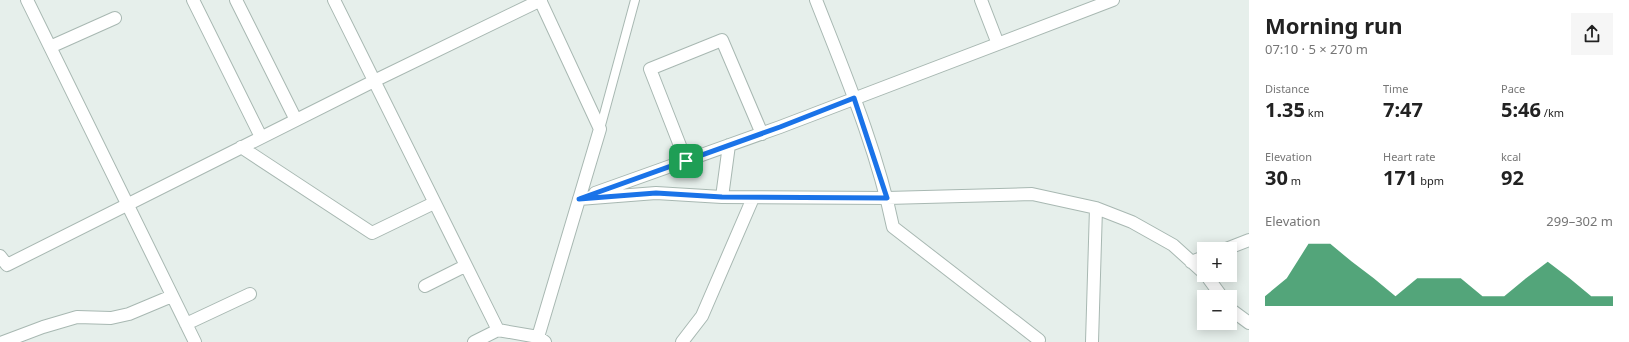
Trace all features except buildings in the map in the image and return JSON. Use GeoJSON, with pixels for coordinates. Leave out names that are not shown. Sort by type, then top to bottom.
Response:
{"type":"FeatureCollection","features":[{"type":"Feature","properties":{"kind":"street"},"geometry":{"type":"LineString","coordinates":[[27,0],[195,342]]}},
{"type":"Feature","properties":{"kind":"street"},"geometry":{"type":"LineString","coordinates":[[193,0],[261,137]]}},
{"type":"Feature","properties":{"kind":"street"},"geometry":{"type":"LineString","coordinates":[[236,0],[296,120]]}},
{"type":"Feature","properties":{"kind":"street"},"geometry":{"type":"LineString","coordinates":[[334,0],[498,330]]}},
{"type":"Feature","properties":{"kind":"street"},"geometry":{"type":"LineString","coordinates":[[0,256],[7,266],[261,137],[540,0],[600,129],[579,199],[541,339],[498,330],[474,342]]}},
{"type":"Feature","properties":{"kind":"street"},"geometry":{"type":"LineString","coordinates":[[816,0],[854,98],[887,198],[893,228],[1039,340]]}},
{"type":"Feature","properties":{"kind":"street"},"geometry":{"type":"LineString","coordinates":[[981,0],[998,44]]}},
{"type":"Feature","properties":{"kind":"street"},"geometry":{"type":"LineString","coordinates":[[579,199],[762,134],[1113,0]]}},
{"type":"Feature","properties":{"kind":"street"},"geometry":{"type":"LineString","coordinates":[[50,48],[115,18]]}},
{"type":"Feature","properties":{"kind":"street"},"geometry":{"type":"LineString","coordinates":[[686,161],[650,69],[722,40],[762,134]]}},
{"type":"Feature","properties":{"kind":"street"},"geometry":{"type":"LineString","coordinates":[[722,197],[729,145]]}},
{"type":"Feature","properties":{"kind":"street"},"geometry":{"type":"LineString","coordinates":[[241,147],[372,233],[434,203]]}},
{"type":"Feature","properties":{"kind":"street"},"geometry":{"type":"LineString","coordinates":[[579,199],[656,193],[752,198],[887,198],[1032,194],[1096,208],[1132,222],[1173,245],[1197,267]]}},
{"type":"Feature","properties":{"kind":"street"},"geometry":{"type":"LineString","coordinates":[[682,342],[702,316],[752,198]]}},
{"type":"Feature","properties":{"kind":"street"},"geometry":{"type":"LineString","coordinates":[[1092,342],[1096,208]]}},
{"type":"Feature","properties":{"kind":"street"},"geometry":{"type":"LineString","coordinates":[[1237,245],[1249,240]]}},
{"type":"Feature","properties":{"kind":"street"},"geometry":{"type":"LineString","coordinates":[[1191,262],[1197,260]]}},
{"type":"Feature","properties":{"kind":"street"},"geometry":{"type":"LineString","coordinates":[[425,286],[465,266]]}},
{"type":"Feature","properties":{"kind":"street"},"geometry":{"type":"LineString","coordinates":[[186,324],[250,294]]}},
{"type":"Feature","properties":{"kind":"street"},"geometry":{"type":"LineString","coordinates":[[3,342],[43,327],[77,318],[111,318],[129,314],[172,296]]}},
{"type":"Feature","properties":{"kind":"street"},"geometry":{"type":"LineString","coordinates":[[1237,314],[1249,323]]}},
{"type":"Feature","properties":{"kind":"lane"},"geometry":{"type":"LineString","coordinates":[[600,129],[635,0]]}},
{"type":"Feature","properties":{"kind":"route"},"geometry":{"type":"LineString","coordinates":[[854,98],[887,198],[722,197],[656,193],[579,199],[686,161],[854,98]]}}]}
